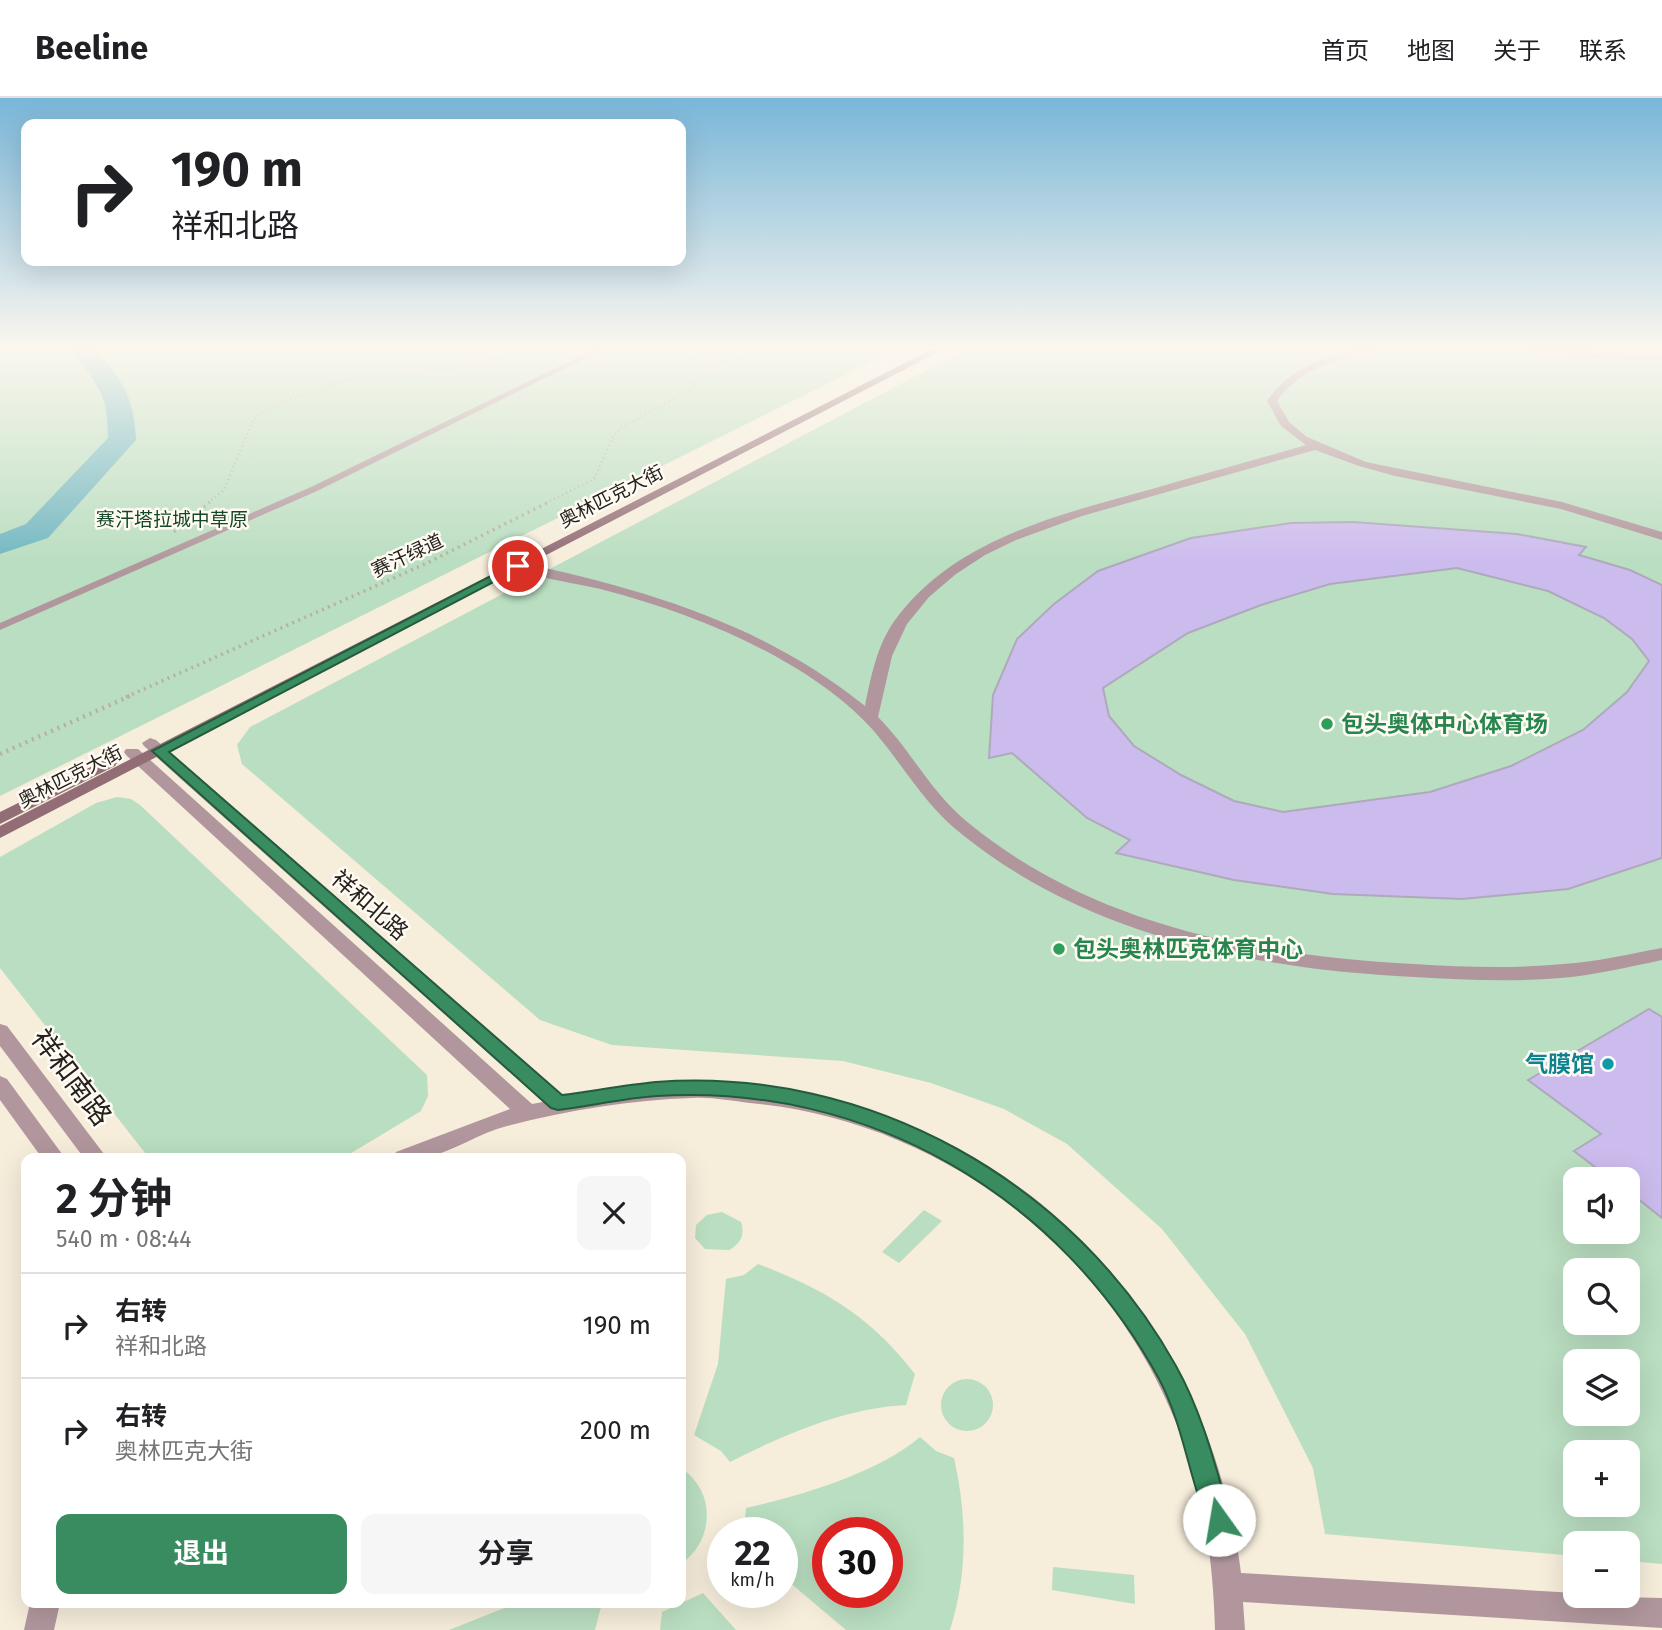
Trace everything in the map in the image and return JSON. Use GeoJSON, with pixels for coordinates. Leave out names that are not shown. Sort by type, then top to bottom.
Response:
{"type":"FeatureCollection","features":[{"type":"Feature","properties":{"kind":"main road","name":"奥林匹克大街"},"geometry":{"type":"LineString","coordinates":[[155,747],[789,419]]}},
{"type":"Feature","properties":{"kind":"main road","name":"奥林匹克大街"},"geometry":{"type":"LineString","coordinates":[[0,819],[155,747],[518,566],[802,419]]}},
{"type":"Feature","properties":{"kind":"main road","name":"奥林匹克大街"},"geometry":{"type":"LineString","coordinates":[[0,833],[136,756]]}},
{"type":"Feature","properties":{"kind":"street"},"geometry":{"type":"LineString","coordinates":[[1282,419],[1286,426],[1316,446],[1365,466],[1530,498],[1613,518],[1662,536]]}},
{"type":"Feature","properties":{"kind":"street"},"geometry":{"type":"LineString","coordinates":[[870,718],[882,665],[899,624],[930,587],[969,557],[1042,524],[1316,446]]}},
{"type":"Feature","properties":{"kind":"street"},"geometry":{"type":"LineString","coordinates":[[518,566],[577,578],[698,617],[765,645],[825,681],[870,718],[940,807],[1004,858],[1075,897],[1164,932],[1273,958],[1389,971],[1481,974],[1578,969],[1662,954]]}},
{"type":"Feature","properties":{"kind":"street","name":"祥和北路"},"geometry":{"type":"LineString","coordinates":[[155,747],[558,1103]]}},
{"type":"Feature","properties":{"kind":"street","name":"祥和北路"},"geometry":{"type":"LineString","coordinates":[[136,756],[526,1111]]}},
{"type":"Feature","properties":{"kind":"street","name":"祥和南路"},"geometry":{"type":"LineString","coordinates":[[0,1031],[92,1153]]}},
{"type":"Feature","properties":{"kind":"street"},"geometry":{"type":"LineString","coordinates":[[0,1084],[50,1153]]}},
{"type":"Feature","properties":{"kind":"street"},"geometry":{"type":"LineString","coordinates":[[415,1153],[477,1126],[558,1103],[657,1089],[724,1090],[792,1097],[836,1107],[923,1139],[1004,1186],[1042,1215],[1086,1258],[1142,1329],[1169,1375],[1192,1426],[1210,1481],[1223,1540],[1230,1630]]}},
{"type":"Feature","properties":{"kind":"street"},"geometry":{"type":"LineString","coordinates":[[1228,1587],[1662,1613]]}},
{"type":"Feature","properties":{"kind":"street"},"geometry":{"type":"LineString","coordinates":[[39,1630],[44,1608]]}},
{"type":"Feature","properties":{"kind":"lane"},"geometry":{"type":"LineString","coordinates":[[0,627],[314,489],[456,419]]}},
{"type":"Feature","properties":{"kind":"path"},"geometry":{"type":"LineString","coordinates":[[170,534],[225,490],[254,419]]}},
{"type":"Feature","properties":{"kind":"path","name":"赛汗绿道"},"geometry":{"type":"LineString","coordinates":[[0,754],[425,564],[594,479],[613,437],[622,427],[636,419]]}},
{"type":"Feature","properties":{"kind":"green space","name":"赛汗塔拉城中草原"},"geometry":{"type":"Polygon","coordinates":[[[0,419],[756,419],[0,796],[0,419]]]}},
{"type":"Feature","properties":{"kind":"green space","name":"包头奥林匹克体育中心"},"geometry":{"type":"Polygon","coordinates":[[[833,419],[1662,419],[1662,1564],[1640,1562],[1640,1531],[1563,1531],[1563,1555],[1325,1534],[1313,1468],[1245,1334],[1162,1229],[1067,1144],[1004,1109],[931,1083],[843,1061],[612,1045],[540,1020],[242,764],[237,745],[250,727],[833,419]]]}},
{"type":"Feature","properties":{"kind":"green space"},"geometry":{"type":"Polygon","coordinates":[[[117,797],[131,799],[140,805],[427,1075],[428,1096],[421,1111],[351,1153],[145,1153],[0,968],[0,857],[96,803],[117,797]]]}},
{"type":"Feature","properties":{"kind":"green space"},"geometry":{"type":"Polygon","coordinates":[[[924,1210],[942,1221],[899,1263],[882,1252],[924,1210]]]}},
{"type":"Feature","properties":{"kind":"green space"},"geometry":{"type":"Polygon","coordinates":[[[722,1212],[741,1222],[741,1238],[729,1250],[705,1249],[695,1238],[696,1225],[707,1215],[722,1212]]]}},
{"type":"Feature","properties":{"kind":"green space"},"geometry":{"type":"Polygon","coordinates":[[[758,1264],[826,1295],[881,1336],[915,1374],[906,1405],[860,1411],[815,1424],[730,1462],[721,1451],[694,1435],[718,1364],[726,1279],[744,1275],[758,1264]]]}},
{"type":"Feature","properties":{"kind":"green space"},"geometry":{"type":"Polygon","coordinates":[[[967,1379],[977,1381],[985,1387],[991,1395],[991,1415],[985,1423],[977,1429],[967,1431],[957,1429],[949,1423],[943,1415],[941,1405],[943,1395],[949,1387],[957,1381],[967,1379]]]}},
{"type":"Feature","properties":{"kind":"green space"},"geometry":{"type":"Polygon","coordinates":[[[920,1437],[936,1451],[954,1458],[964,1544],[960,1587],[950,1630],[846,1630],[820,1608],[903,1608],[903,1517],[812,1517],[812,1601],[798,1590],[798,1517],[745,1517],[746,1508],[838,1481],[883,1462],[920,1437]]]}},
{"type":"Feature","properties":{"kind":"green space"},"geometry":{"type":"Polygon","coordinates":[[[686,1473],[701,1489],[707,1516],[700,1542],[686,1559],[686,1473]]]}},
{"type":"Feature","properties":{"kind":"green space"},"geometry":{"type":"Polygon","coordinates":[[[1053,1567],[1134,1575],[1135,1604],[1052,1590],[1053,1567]]]}},
{"type":"Feature","properties":{"kind":"green space"},"geometry":{"type":"Polygon","coordinates":[[[703,1593],[707,1597],[707,1608],[716,1608],[736,1630],[660,1630],[662,1612],[671,1608],[686,1608],[686,1601],[703,1593]]]}},
{"type":"Feature","properties":{"kind":"green space"},"geometry":{"type":"Polygon","coordinates":[[[504,1608],[601,1608],[595,1630],[449,1630],[504,1608]]]}},
{"type":"Feature","properties":{"kind":"building"},"geometry":{"type":"Polygon","coordinates":[[[1353,522],[1517,534],[1586,547],[1579,555],[1630,570],[1662,585],[1662,858],[1568,889],[1462,899],[1333,894],[1234,880],[1116,853],[1130,840],[1087,818],[1012,753],[989,758],[993,695],[1017,639],[1054,604],[1098,571],[1191,538],[1291,523],[1353,522]],[[1457,568],[1330,584],[1261,605],[1188,633],[1103,688],[1109,716],[1134,746],[1181,775],[1234,801],[1283,812],[1430,792],[1511,766],[1583,730],[1627,692],[1649,661],[1632,639],[1604,618],[1548,591],[1457,568]]]}},
{"type":"Feature","properties":{"kind":"building"},"geometry":{"type":"Polygon","coordinates":[[[1649,1009],[1662,1017],[1662,1218],[1640,1201],[1640,1167],[1595,1167],[1574,1151],[1601,1134],[1528,1080],[1649,1009]]]}},
{"type":"Feature","properties":{"kind":"waterway"},"geometry":{"type":"LineString","coordinates":[[0,545],[37,531],[122,440],[121,419]]}},
{"type":"Feature","properties":{"kind":"place","name":"包头奥体中心体育场"},"geometry":{"type":"Point","coordinates":[1327,724]}},
{"type":"Feature","properties":{"kind":"place","name":"包头奥林匹克体育中心"},"geometry":{"type":"Point","coordinates":[1059,949]}},
{"type":"Feature","properties":{"kind":"place","name":"气膜馆"},"geometry":{"type":"Point","coordinates":[1608,1064]}},
{"type":"Feature","properties":{"kind":"route"},"geometry":{"type":"LineString","coordinates":[[518,566],[159,751],[558,1103],[612,1093],[657,1089],[702,1088],[792,1097],[880,1121],[923,1139],[964,1160],[1004,1186],[1042,1215],[1078,1249],[1142,1329],[1169,1375],[1192,1426],[1210,1481],[1219,1520]]}}]}
